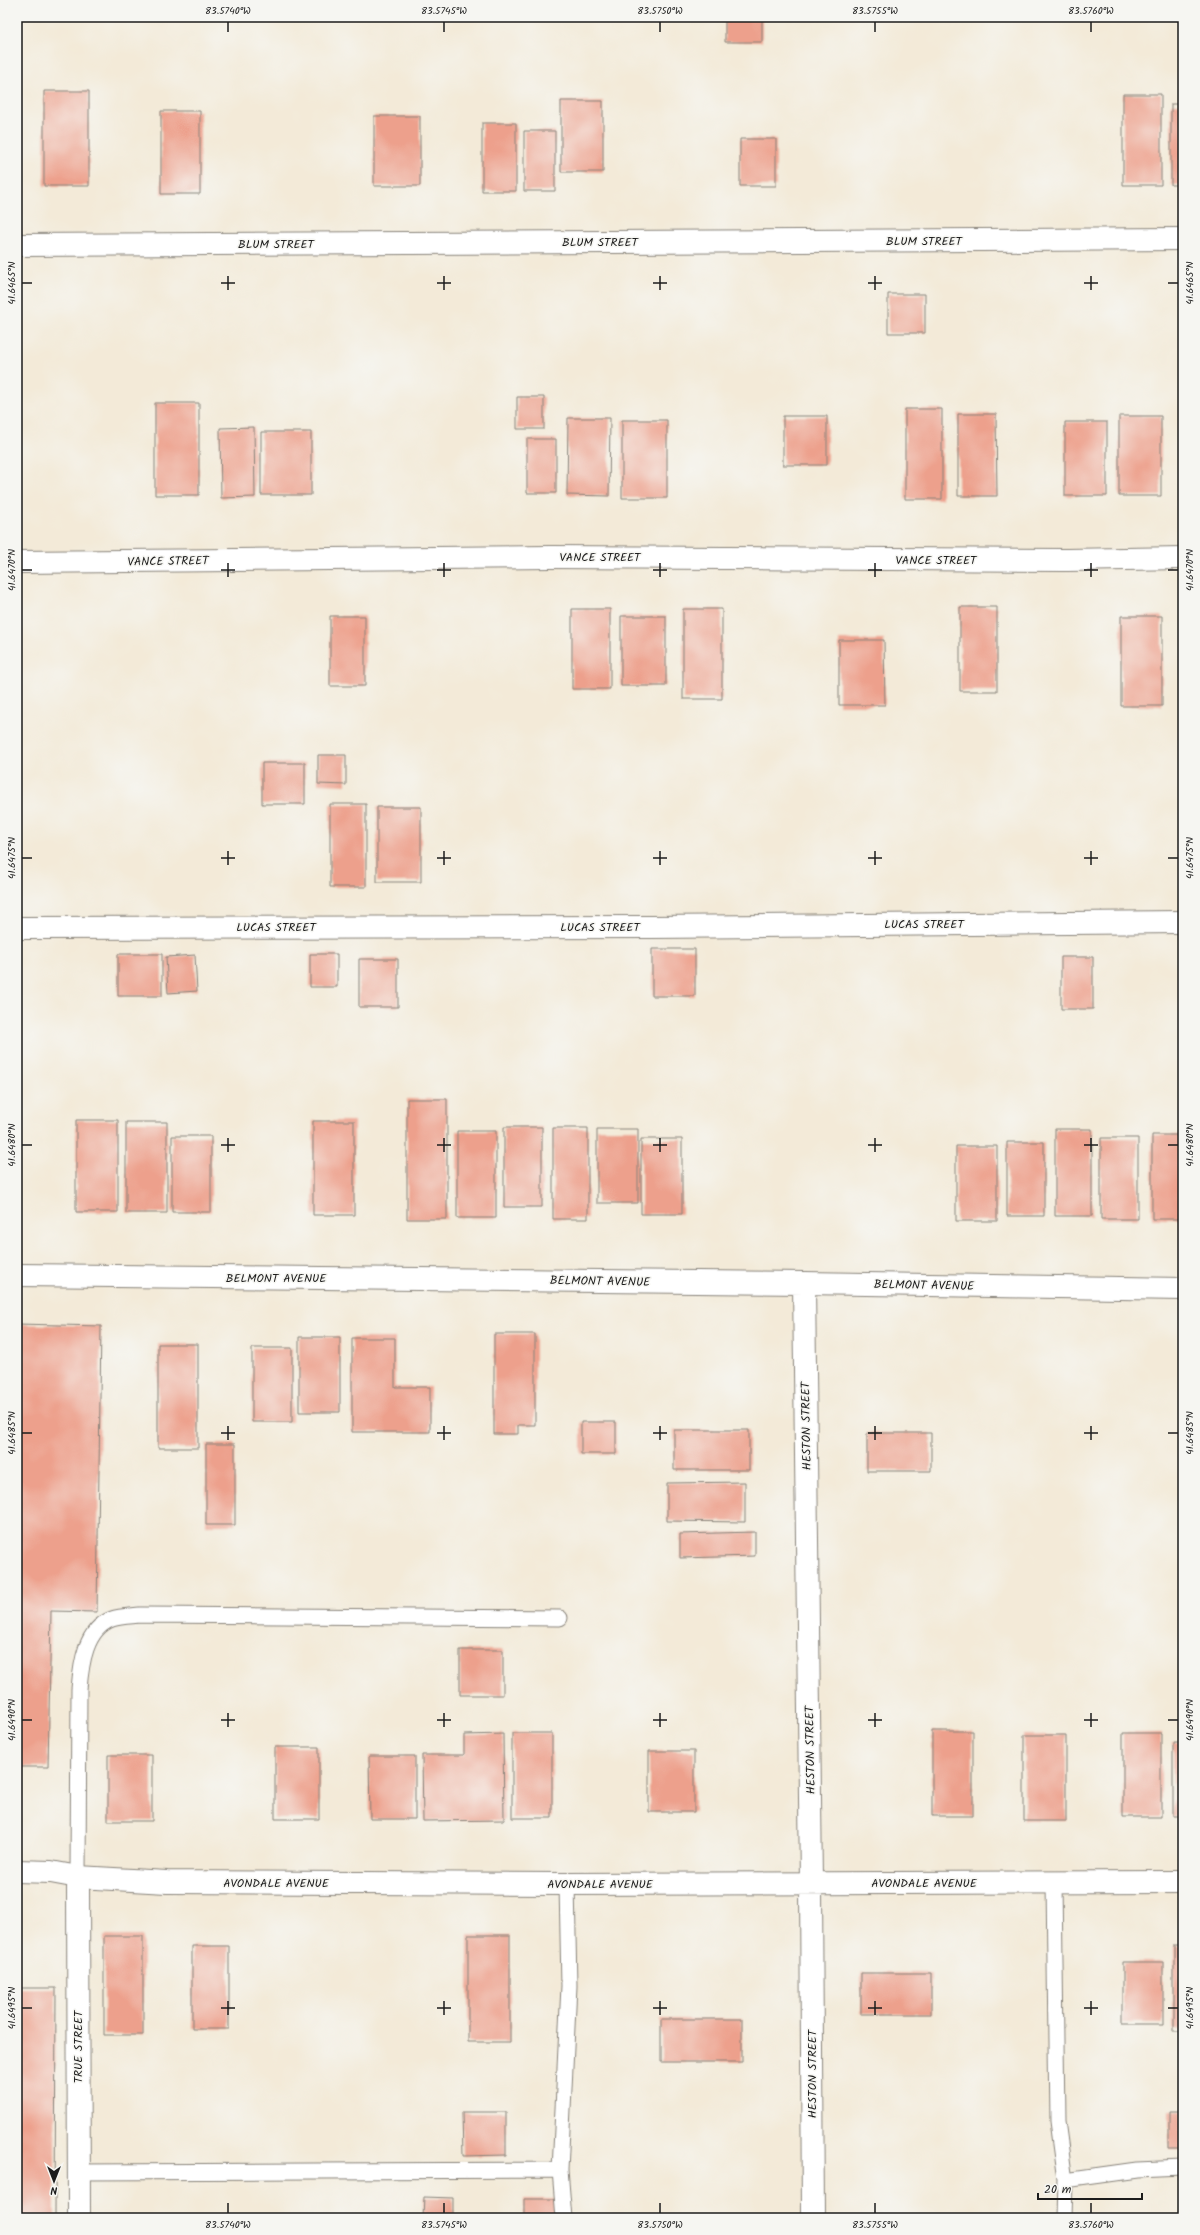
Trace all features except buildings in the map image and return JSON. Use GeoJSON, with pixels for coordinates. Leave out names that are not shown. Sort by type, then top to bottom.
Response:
{"type":"FeatureCollection","features":[{"type":"Feature","properties":{"kind":"street","name":"BLUM STREET"},"geometry":{"type":"LineString","coordinates":[[17,245],[1183,239]]}},
{"type":"Feature","properties":{"kind":"street","name":"VANCE STREET"},"geometry":{"type":"LineString","coordinates":[[17,562],[543,557],[1060,560],[1183,558]]}},
{"type":"Feature","properties":{"kind":"street","name":"LUCAS STREET"},"geometry":{"type":"LineString","coordinates":[[17,928],[651,927],[1183,922]]}},
{"type":"Feature","properties":{"kind":"street","name":"BELMONT AVENUE"},"geometry":{"type":"LineString","coordinates":[[17,1275],[804,1283],[1183,1289]]}},
{"type":"Feature","properties":{"kind":"street","name":"HESTON STREET"},"geometry":{"type":"LineString","coordinates":[[804,1283],[811,1884],[813,2218]]}},
{"type":"Feature","properties":{"kind":"street","name":"AVONDALE AVENUE"},"geometry":{"type":"LineString","coordinates":[[17,1871],[51,1872],[78,1877],[167,1882],[567,1884],[1183,1882]]}},
{"type":"Feature","properties":{"kind":"street","name":"TRUE STREET"},"geometry":{"type":"LineString","coordinates":[[78,1877],[79,2218]]}},
{"type":"Feature","properties":{"kind":"lane"},"geometry":{"type":"LineString","coordinates":[[78,1877],[79,1689],[82,1659],[94,1632],[111,1619],[140,1615],[560,1618]]}},
{"type":"Feature","properties":{"kind":"lane"},"geometry":{"type":"LineString","coordinates":[[1054,1882],[1057,2121],[1065,2180],[1064,2218]]}},
{"type":"Feature","properties":{"kind":"lane"},"geometry":{"type":"LineString","coordinates":[[564,2218],[560,2170],[569,1986],[567,1884]]}},
{"type":"Feature","properties":{"kind":"lane"},"geometry":{"type":"LineString","coordinates":[[1065,2180],[1137,2170],[1183,2168]]}},
{"type":"Feature","properties":{"kind":"lane"},"geometry":{"type":"LineString","coordinates":[[78,2172],[560,2170]]}}]}
